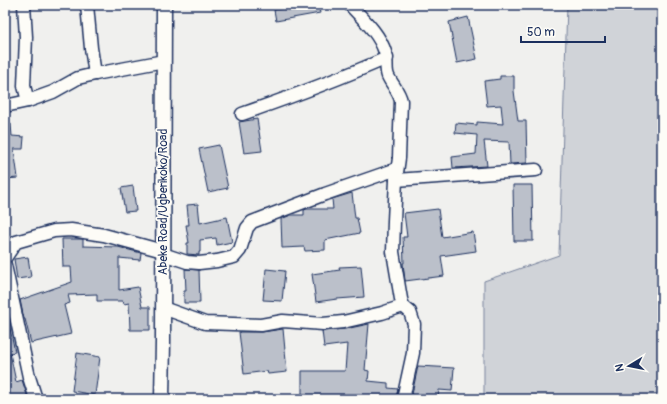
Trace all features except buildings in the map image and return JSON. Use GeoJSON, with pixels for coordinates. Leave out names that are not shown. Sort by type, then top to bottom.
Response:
{"type":"FeatureCollection","features":[{"type":"Feature","properties":{"kind":"street"},"geometry":{"type":"LineString","coordinates":[[24,5],[26,37],[24,86],[28,101]]}},
{"type":"Feature","properties":{"kind":"street"},"geometry":{"type":"LineString","coordinates":[[87,5],[95,74]]}},
{"type":"Feature","properties":{"kind":"street","name":"Abeke Road/Ugberikoko/Road"},"geometry":{"type":"LineString","coordinates":[[162,399],[164,5]]}},
{"type":"Feature","properties":{"kind":"street"},"geometry":{"type":"LineString","coordinates":[[350,5],[372,28],[384,50],[387,58],[388,76],[400,95],[401,101],[393,252],[403,306],[410,312],[414,324],[413,353],[404,399]]}},
{"type":"Feature","properties":{"kind":"street"},"geometry":{"type":"LineString","coordinates":[[242,114],[348,75],[387,58]]}},
{"type":"Feature","properties":{"kind":"street"},"geometry":{"type":"LineString","coordinates":[[5,106],[28,101],[53,92],[78,78],[164,61]]}},
{"type":"Feature","properties":{"kind":"street"},"geometry":{"type":"LineString","coordinates":[[5,258],[16,242],[54,231],[71,230],[104,235],[163,252],[187,262],[199,263],[217,261],[234,257],[240,250],[246,228],[252,222],[325,194],[397,175],[536,170]]}},
{"type":"Feature","properties":{"kind":"street"},"geometry":{"type":"LineString","coordinates":[[5,265],[29,377],[36,399]]}},
{"type":"Feature","properties":{"kind":"street"},"geometry":{"type":"LineString","coordinates":[[163,308],[205,324],[261,325],[283,321],[323,324],[343,322],[382,313],[403,306]]}},
{"type":"Feature","properties":{"kind":"shaded area"},"geometry":{"type":"Polygon","coordinates":[[[567,5],[662,5],[662,399],[484,399],[484,281],[559,255],[567,5]]]}}]}
